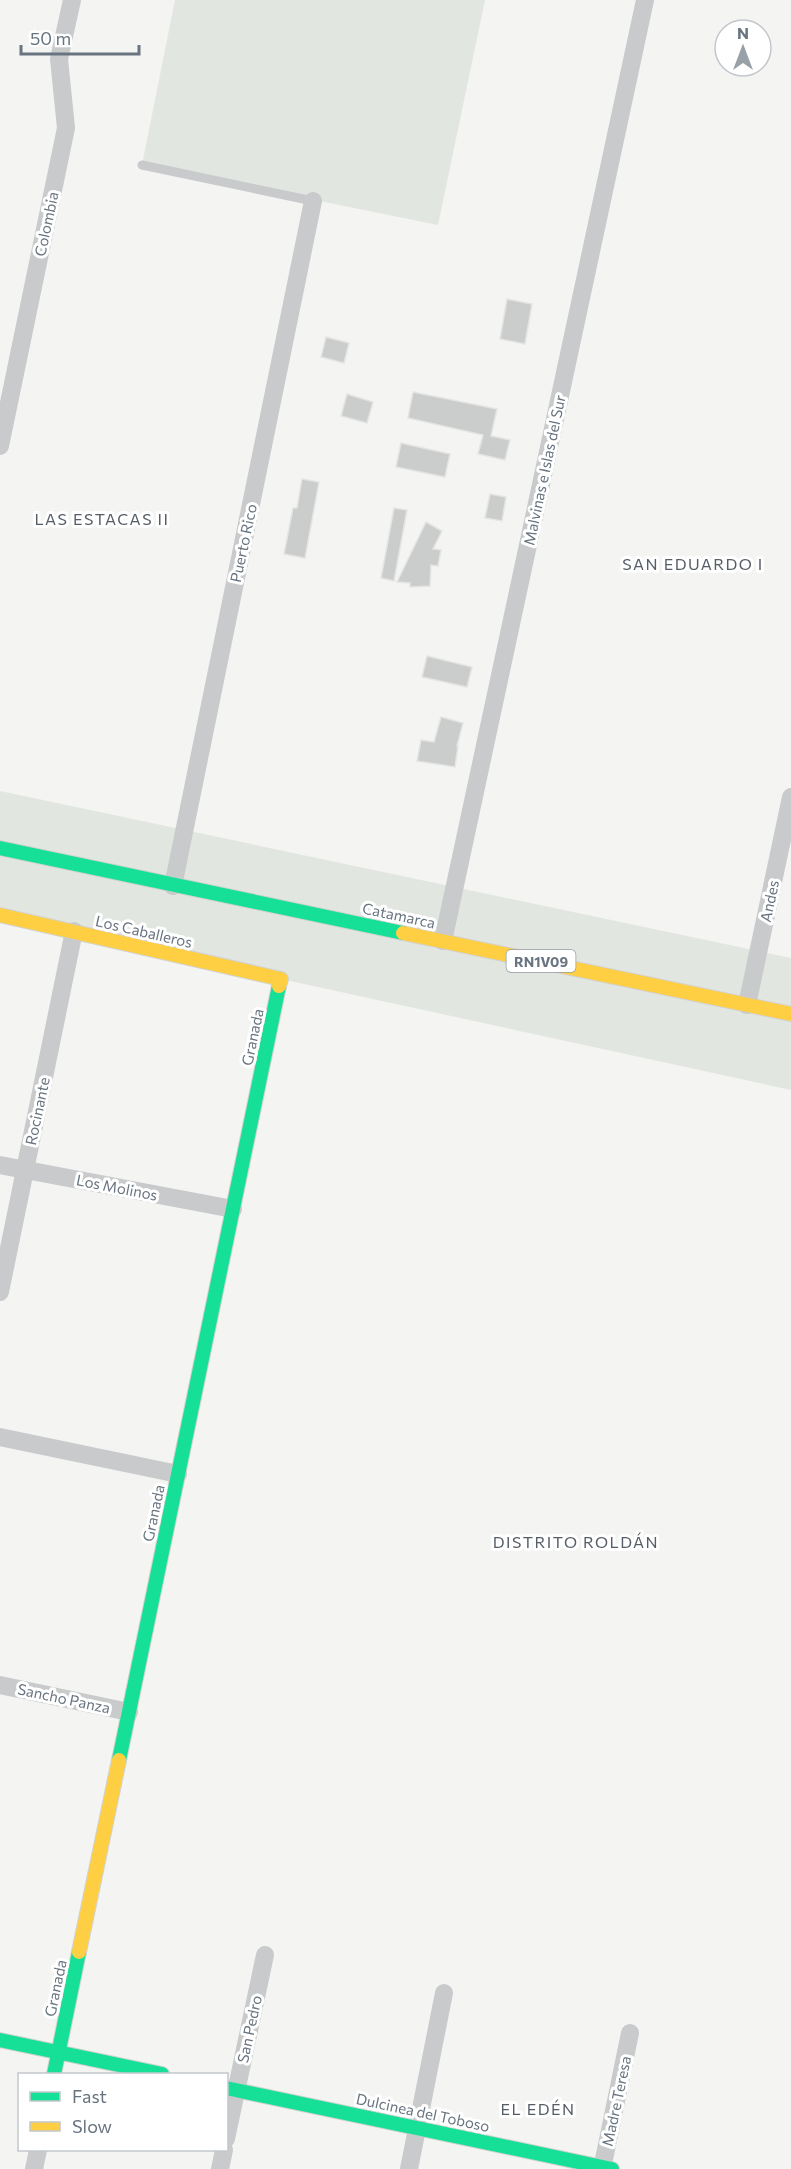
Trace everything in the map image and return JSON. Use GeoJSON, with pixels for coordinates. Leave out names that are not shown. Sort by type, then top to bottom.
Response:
{"type":"FeatureCollection","features":[{"type":"Feature","properties":{"kind":"street","name":"Colombia"},"geometry":{"type":"LineString","coordinates":[[0,446],[66,128],[60,58],[72,0]]}},
{"type":"Feature","properties":{"kind":"street","name":"Malvinas e Islas del Sur"},"geometry":{"type":"LineString","coordinates":[[442,941],[645,0]]}},
{"type":"Feature","properties":{"kind":"street","name":"Puerto Rico"},"geometry":{"type":"LineString","coordinates":[[172,886],[313,201]]}},
{"type":"Feature","properties":{"kind":"street","name":"Andes"},"geometry":{"type":"LineString","coordinates":[[747,1005],[791,797]]}},
{"type":"Feature","properties":{"kind":"street","name":"Catamarca"},"geometry":{"type":"LineString","coordinates":[[0,849],[791,1014]]}},
{"type":"Feature","properties":{"kind":"street","name":"Los Caballeros"},"geometry":{"type":"LineString","coordinates":[[0,915],[281,979]]}},
{"type":"Feature","properties":{"kind":"street","name":"Rocinante"},"geometry":{"type":"LineString","coordinates":[[0,1292],[74,931]]}},
{"type":"Feature","properties":{"kind":"street","name":"Granada"},"geometry":{"type":"LineString","coordinates":[[54,2073],[281,979]]}},
{"type":"Feature","properties":{"kind":"street","name":"Los Molinos"},"geometry":{"type":"LineString","coordinates":[[0,1165],[233,1209]]}},
{"type":"Feature","properties":{"kind":"street"},"geometry":{"type":"LineString","coordinates":[[0,1437],[178,1474]]}},
{"type":"Feature","properties":{"kind":"street","name":"Sancho Panza"},"geometry":{"type":"LineString","coordinates":[[0,1685],[129,1712]]}},
{"type":"Feature","properties":{"kind":"street","name":"San Pedro"},"geometry":{"type":"LineString","coordinates":[[228,2122],[232,2089],[265,1955]]}},
{"type":"Feature","properties":{"kind":"street"},"geometry":{"type":"LineString","coordinates":[[409,2169],[444,1993]]}},
{"type":"Feature","properties":{"kind":"street","name":"Madre Teresa"},"geometry":{"type":"LineString","coordinates":[[605,2168],[630,2033]]}},
{"type":"Feature","properties":{"kind":"street"},"geometry":{"type":"LineString","coordinates":[[0,2040],[157,2073]]}},
{"type":"Feature","properties":{"kind":"street","name":"Dulcinea del Toboso"},"geometry":{"type":"LineString","coordinates":[[232,2089],[605,2168]]}},
{"type":"Feature","properties":{"kind":"street"},"geometry":{"type":"LineString","coordinates":[[34,2169],[38,2151]]}},
{"type":"Feature","properties":{"kind":"street"},"geometry":{"type":"LineString","coordinates":[[220,2169],[224,2151]]}},
{"type":"Feature","properties":{"kind":"lane"},"geometry":{"type":"LineString","coordinates":[[142,165],[313,201]]}},
{"type":"Feature","properties":{"kind":"shaded area"},"geometry":{"type":"Polygon","coordinates":[[[175,0],[485,0],[438,225],[142,165],[175,0]]]}},
{"type":"Feature","properties":{"kind":"shaded area"},"geometry":{"type":"Polygon","coordinates":[[[0,791],[791,958],[791,1090],[0,915],[0,791]]]}},
{"type":"Feature","properties":{"kind":"building"},"geometry":{"type":"Polygon","coordinates":[[[507,299],[532,304],[525,344],[500,339],[507,299]]]}},
{"type":"Feature","properties":{"kind":"building"},"geometry":{"type":"Polygon","coordinates":[[[326,337],[349,343],[344,363],[321,357],[326,337]]]}},
{"type":"Feature","properties":{"kind":"building"},"geometry":{"type":"Polygon","coordinates":[[[413,392],[497,409],[491,436],[510,440],[505,460],[478,454],[483,435],[408,418],[413,392]]]}},
{"type":"Feature","properties":{"kind":"building"},"geometry":{"type":"Polygon","coordinates":[[[347,394],[373,402],[367,423],[341,416],[347,394]]]}},
{"type":"Feature","properties":{"kind":"building"},"geometry":{"type":"Polygon","coordinates":[[[401,443],[450,454],[445,477],[396,467],[401,443]]]}},
{"type":"Feature","properties":{"kind":"building"},"geometry":{"type":"Polygon","coordinates":[[[302,479],[319,482],[305,558],[284,554],[293,508],[297,508],[302,479]]]}},
{"type":"Feature","properties":{"kind":"building"},"geometry":{"type":"Polygon","coordinates":[[[490,494],[506,497],[502,521],[485,518],[490,494]]]}},
{"type":"Feature","properties":{"kind":"building"},"geometry":{"type":"Polygon","coordinates":[[[394,508],[407,510],[394,581],[381,578],[394,508]]]}},
{"type":"Feature","properties":{"kind":"building"},"geometry":{"type":"Polygon","coordinates":[[[426,522],[442,531],[433,549],[441,550],[438,566],[431,565],[430,586],[410,587],[410,583],[397,582],[426,522]]]}},
{"type":"Feature","properties":{"kind":"building"},"geometry":{"type":"Polygon","coordinates":[[[427,656],[472,667],[467,687],[422,677],[427,656]]]}},
{"type":"Feature","properties":{"kind":"building"},"geometry":{"type":"Polygon","coordinates":[[[441,717],[463,723],[455,767],[417,761],[421,740],[434,742],[441,717]]]}},
{"type":"Feature","properties":{"kind":"traffic: fast"},"geometry":{"type":"LineString","coordinates":[[0,848],[403,933]]}},
{"type":"Feature","properties":{"kind":"traffic: fast"},"geometry":{"type":"LineString","coordinates":[[119,1760],[279,986]]}},
{"type":"Feature","properties":{"kind":"traffic: fast"},"geometry":{"type":"LineString","coordinates":[[54,2073],[79,1952]]}},
{"type":"Feature","properties":{"kind":"traffic: fast"},"geometry":{"type":"LineString","coordinates":[[0,2040],[157,2073]]}},
{"type":"Feature","properties":{"kind":"traffic: fast"},"geometry":{"type":"LineString","coordinates":[[228,2088],[612,2169]]}},
{"type":"Feature","properties":{"kind":"traffic: slow"},"geometry":{"type":"LineString","coordinates":[[0,915],[281,979],[279,986]]}},
{"type":"Feature","properties":{"kind":"traffic: slow"},"geometry":{"type":"LineString","coordinates":[[403,933],[791,1014]]}},
{"type":"Feature","properties":{"kind":"traffic: slow"},"geometry":{"type":"LineString","coordinates":[[79,1952],[119,1760]]}},
{"type":"Feature","properties":{"kind":"district","name":"LAS ESTACAS II"},"geometry":{"type":"Point","coordinates":[102,518]}},
{"type":"Feature","properties":{"kind":"district","name":"SAN EDUARDO I"},"geometry":{"type":"Point","coordinates":[693,563]}},
{"type":"Feature","properties":{"kind":"district","name":"DISTRITO ROLDÁN"},"geometry":{"type":"Point","coordinates":[576,1541]}},
{"type":"Feature","properties":{"kind":"district","name":"EL EDÉN"},"geometry":{"type":"Point","coordinates":[538,2108]}}]}
